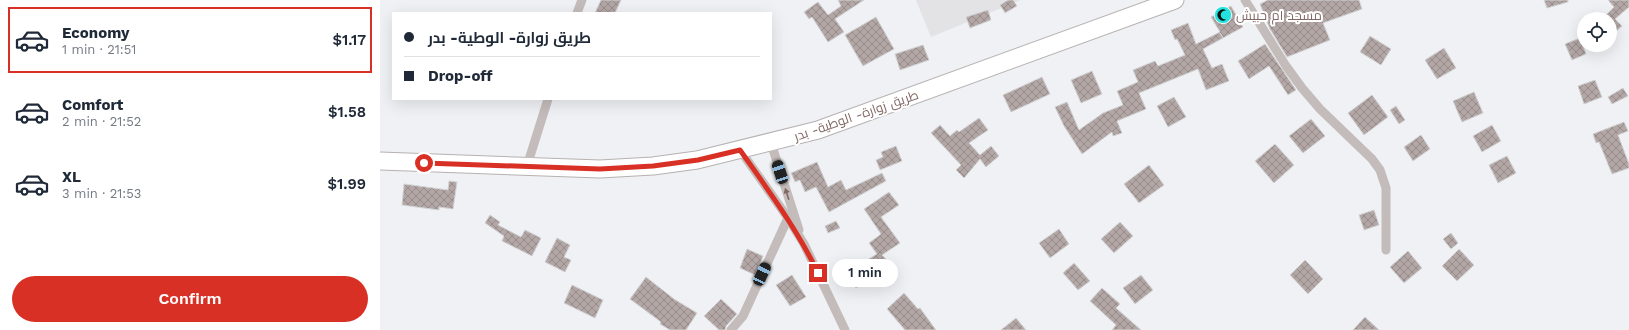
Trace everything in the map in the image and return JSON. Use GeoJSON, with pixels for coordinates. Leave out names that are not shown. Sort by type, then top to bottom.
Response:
{"type":"FeatureCollection","features":[{"type":"Feature","properties":{"kind":"highway","name":"طريق زوارة- الوطية- بدر"},"geometry":{"type":"LineString","coordinates":[[380,161],[600,169],[653,166],[698,160],[771,143],[818,130],[1175,0]]}},
{"type":"Feature","properties":{"kind":"street"},"geometry":{"type":"LineString","coordinates":[[577,12],[582,0]]}},
{"type":"Feature","properties":{"kind":"street"},"geometry":{"type":"LineString","coordinates":[[1245,0],[1286,66],[1302,88],[1320,109],[1372,159],[1380,170],[1386,188],[1386,250]]}},
{"type":"Feature","properties":{"kind":"street"},"geometry":{"type":"LineString","coordinates":[[527,166],[548,100]]}},
{"type":"Feature","properties":{"kind":"street"},"geometry":{"type":"LineString","coordinates":[[771,143],[804,244]]}},
{"type":"Feature","properties":{"kind":"street"},"geometry":{"type":"LineString","coordinates":[[740,150],[788,218],[804,244],[845,330]]}},
{"type":"Feature","properties":{"kind":"street"},"geometry":{"type":"LineString","coordinates":[[731,330],[743,316],[788,218]]}},
{"type":"Feature","properties":{"kind":"shaded area"},"geometry":{"type":"Polygon","coordinates":[[[916,0],[1021,0],[931,37],[916,0]]]}},
{"type":"Feature","properties":{"kind":"building"},"geometry":{"type":"Polygon","coordinates":[[[601,0],[621,0],[615,12],[595,12],[601,0]]]}},
{"type":"Feature","properties":{"kind":"building"},"geometry":{"type":"Polygon","coordinates":[[[838,0],[864,0],[835,19],[844,32],[828,42],[812,17],[809,19],[804,12],[818,2],[828,15],[841,6],[838,0]]]}},
{"type":"Feature","properties":{"kind":"building"},"geometry":{"type":"Polygon","coordinates":[[[1008,0],[1013,0],[1017,6],[1005,13],[1000,5],[1008,0]]]}},
{"type":"Feature","properties":{"kind":"building"},"geometry":{"type":"Polygon","coordinates":[[[1268,0],[1359,0],[1362,9],[1323,23],[1330,40],[1287,57],[1270,29],[1260,4],[1268,0]]]}},
{"type":"Feature","properties":{"kind":"building"},"geometry":{"type":"Polygon","coordinates":[[[1544,0],[1568,0],[1568,2],[1547,8],[1544,0]]]}},
{"type":"Feature","properties":{"kind":"building"},"geometry":{"type":"Polygon","coordinates":[[[1608,0],[1629,0],[1629,7],[1617,17],[1617,12],[1609,12],[1614,7],[1608,0]]]}},
{"type":"Feature","properties":{"kind":"building"},"geometry":{"type":"Polygon","coordinates":[[[1231,6],[1243,27],[1203,49],[1212,68],[1222,64],[1229,81],[1206,90],[1198,69],[1139,93],[1146,109],[1117,121],[1122,133],[1113,136],[1112,132],[1082,154],[1064,126],[1055,107],[1067,102],[1079,130],[1103,113],[1123,105],[1117,91],[1138,82],[1133,70],[1155,61],[1158,66],[1185,55],[1177,39],[1175,40],[1171,30],[1188,23],[1196,44],[1220,32],[1211,17],[1231,6]]]}},
{"type":"Feature","properties":{"kind":"building"},"geometry":{"type":"Polygon","coordinates":[[[988,10],[991,20],[970,28],[966,17],[988,10]]]}},
{"type":"Feature","properties":{"kind":"building"},"geometry":{"type":"Polygon","coordinates":[[[876,17],[894,49],[863,66],[845,35],[876,17]]]}},
{"type":"Feature","properties":{"kind":"building"},"geometry":{"type":"Polygon","coordinates":[[[1617,21],[1622,26],[1617,30],[1617,21]]]}},
{"type":"Feature","properties":{"kind":"building"},"geometry":{"type":"Polygon","coordinates":[[[1370,36],[1391,49],[1381,65],[1360,52],[1370,36]]]}},
{"type":"Feature","properties":{"kind":"building"},"geometry":{"type":"Polygon","coordinates":[[[1577,39],[1577,52],[1585,52],[1586,54],[1572,60],[1565,44],[1577,39]]]}},
{"type":"Feature","properties":{"kind":"building"},"geometry":{"type":"Polygon","coordinates":[[[1265,44],[1296,90],[1288,95],[1269,66],[1249,79],[1238,61],[1265,44]]]}},
{"type":"Feature","properties":{"kind":"building"},"geometry":{"type":"Polygon","coordinates":[[[923,45],[929,60],[900,70],[895,54],[923,45]]]}},
{"type":"Feature","properties":{"kind":"building"},"geometry":{"type":"Polygon","coordinates":[[[1444,48],[1456,68],[1437,79],[1425,60],[1444,48]]]}},
{"type":"Feature","properties":{"kind":"building"},"geometry":{"type":"Polygon","coordinates":[[[1092,71],[1102,94],[1081,103],[1071,80],[1092,71]]]}},
{"type":"Feature","properties":{"kind":"building"},"geometry":{"type":"Polygon","coordinates":[[[1042,77],[1050,94],[1011,112],[1003,95],[1042,77]]]}},
{"type":"Feature","properties":{"kind":"building"},"geometry":{"type":"Polygon","coordinates":[[[1595,80],[1602,97],[1584,104],[1578,86],[1595,80]]]}},
{"type":"Feature","properties":{"kind":"building"},"geometry":{"type":"Polygon","coordinates":[[[1623,88],[1628,96],[1612,104],[1608,97],[1623,88]]]}},
{"type":"Feature","properties":{"kind":"building"},"geometry":{"type":"Polygon","coordinates":[[[1474,92],[1483,113],[1462,122],[1453,101],[1474,92]]]}},
{"type":"Feature","properties":{"kind":"building"},"geometry":{"type":"Polygon","coordinates":[[[1372,95],[1388,117],[1364,135],[1348,113],[1372,95]]]}},
{"type":"Feature","properties":{"kind":"building"},"geometry":{"type":"Polygon","coordinates":[[[1174,97],[1186,117],[1168,127],[1157,106],[1174,97]]]}},
{"type":"Feature","properties":{"kind":"building"},"geometry":{"type":"Polygon","coordinates":[[[1396,106],[1405,120],[1399,124],[1390,110],[1396,106]]]}},
{"type":"Feature","properties":{"kind":"building"},"geometry":{"type":"Polygon","coordinates":[[[979,118],[988,130],[969,143],[980,155],[991,146],[999,156],[986,167],[980,159],[964,178],[956,170],[961,165],[931,133],[940,125],[950,136],[957,130],[959,132],[979,118]]]}},
{"type":"Feature","properties":{"kind":"building"},"geometry":{"type":"Polygon","coordinates":[[[1311,119],[1325,136],[1303,153],[1289,136],[1311,119]]]}},
{"type":"Feature","properties":{"kind":"building"},"geometry":{"type":"Polygon","coordinates":[[[1624,122],[1628,131],[1618,135],[1629,164],[1629,168],[1612,174],[1599,142],[1596,143],[1593,134],[1624,122]]]}},
{"type":"Feature","properties":{"kind":"building"},"geometry":{"type":"Polygon","coordinates":[[[1492,125],[1501,141],[1482,152],[1473,136],[1492,125]]]}},
{"type":"Feature","properties":{"kind":"building"},"geometry":{"type":"Polygon","coordinates":[[[1421,135],[1430,149],[1413,161],[1404,147],[1421,135]]]}},
{"type":"Feature","properties":{"kind":"building"},"geometry":{"type":"Polygon","coordinates":[[[1275,144],[1294,165],[1274,183],[1255,161],[1275,144]]]}},
{"type":"Feature","properties":{"kind":"building"},"geometry":{"type":"Polygon","coordinates":[[[896,146],[902,161],[880,170],[876,160],[883,157],[881,152],[896,146]]]}},
{"type":"Feature","properties":{"kind":"building"},"geometry":{"type":"Polygon","coordinates":[[[1507,156],[1516,173],[1498,183],[1489,165],[1507,156]]]}},
{"type":"Feature","properties":{"kind":"building"},"geometry":{"type":"Polygon","coordinates":[[[817,162],[828,187],[841,180],[846,190],[882,173],[886,181],[829,212],[816,187],[805,192],[800,180],[795,182],[791,173],[817,162]]]}},
{"type":"Feature","properties":{"kind":"building"},"geometry":{"type":"Polygon","coordinates":[[[1149,165],[1164,185],[1139,203],[1124,184],[1149,165]]]}},
{"type":"Feature","properties":{"kind":"building"},"geometry":{"type":"Polygon","coordinates":[[[449,181],[457,182],[453,209],[439,207],[439,210],[402,205],[404,184],[448,190],[449,181]]]}},
{"type":"Feature","properties":{"kind":"building"},"geometry":{"type":"Polygon","coordinates":[[[889,192],[899,205],[881,217],[900,243],[882,255],[894,267],[888,273],[885,269],[856,288],[846,273],[877,254],[869,243],[881,234],[864,209],[889,192]]]}},
{"type":"Feature","properties":{"kind":"building"},"geometry":{"type":"Polygon","coordinates":[[[1374,210],[1379,225],[1364,230],[1359,215],[1374,210]]]}},
{"type":"Feature","properties":{"kind":"building"},"geometry":{"type":"Polygon","coordinates":[[[490,215],[500,222],[498,225],[521,237],[525,230],[541,238],[532,256],[502,241],[504,236],[485,223],[490,215]]]}},
{"type":"Feature","properties":{"kind":"building"},"geometry":{"type":"Polygon","coordinates":[[[836,221],[840,228],[828,233],[825,226],[836,221]]]}},
{"type":"Feature","properties":{"kind":"building"},"geometry":{"type":"Polygon","coordinates":[[[1120,222],[1133,236],[1114,253],[1101,239],[1120,222]]]}},
{"type":"Feature","properties":{"kind":"building"},"geometry":{"type":"Polygon","coordinates":[[[1059,229],[1069,244],[1050,258],[1039,243],[1059,229]]]}},
{"type":"Feature","properties":{"kind":"building"},"geometry":{"type":"Polygon","coordinates":[[[1451,233],[1458,243],[1451,249],[1443,239],[1451,233]]]}},
{"type":"Feature","properties":{"kind":"building"},"geometry":{"type":"Polygon","coordinates":[[[557,238],[570,245],[564,257],[571,260],[565,272],[545,262],[557,238]]]}},
{"type":"Feature","properties":{"kind":"building"},"geometry":{"type":"Polygon","coordinates":[[[747,249],[763,256],[755,275],[740,268],[747,249]]]}},
{"type":"Feature","properties":{"kind":"building"},"geometry":{"type":"Polygon","coordinates":[[[1459,249],[1474,265],[1457,281],[1442,266],[1459,249]]]}},
{"type":"Feature","properties":{"kind":"building"},"geometry":{"type":"Polygon","coordinates":[[[1408,251],[1422,268],[1404,283],[1390,267],[1408,251]]]}},
{"type":"Feature","properties":{"kind":"building"},"geometry":{"type":"Polygon","coordinates":[[[1305,260],[1323,279],[1308,294],[1290,275],[1305,260]]]}},
{"type":"Feature","properties":{"kind":"building"},"geometry":{"type":"Polygon","coordinates":[[[1074,263],[1090,281],[1078,290],[1063,273],[1074,263]]]}},
{"type":"Feature","properties":{"kind":"building"},"geometry":{"type":"Polygon","coordinates":[[[792,275],[806,297],[790,306],[776,285],[792,275]]]}},
{"type":"Feature","properties":{"kind":"building"},"geometry":{"type":"Polygon","coordinates":[[[1141,275],[1153,290],[1135,304],[1123,288],[1141,275]]]}},
{"type":"Feature","properties":{"kind":"building"},"geometry":{"type":"Polygon","coordinates":[[[646,277],[674,299],[697,313],[686,330],[670,330],[660,324],[661,322],[630,299],[646,277]]]}},
{"type":"Feature","properties":{"kind":"building"},"geometry":{"type":"Polygon","coordinates":[[[572,285],[603,300],[595,318],[564,303],[572,285]]]}},
{"type":"Feature","properties":{"kind":"building"},"geometry":{"type":"Polygon","coordinates":[[[1102,288],[1120,304],[1116,308],[1141,330],[1112,330],[1116,325],[1090,301],[1102,288]]]}},
{"type":"Feature","properties":{"kind":"building"},"geometry":{"type":"Polygon","coordinates":[[[904,293],[918,309],[920,308],[936,330],[905,330],[887,309],[904,293]]]}},
{"type":"Feature","properties":{"kind":"building"},"geometry":{"type":"Polygon","coordinates":[[[721,299],[737,314],[726,326],[725,330],[719,330],[704,316],[721,299]]]}},
{"type":"Feature","properties":{"kind":"building"},"geometry":{"type":"Polygon","coordinates":[[[1365,317],[1379,330],[1353,330],[1365,317]]]}},
{"type":"Feature","properties":{"kind":"building"},"geometry":{"type":"Polygon","coordinates":[[[1016,318],[1026,330],[1001,330],[1016,318]]]}},
{"type":"Feature","properties":{"kind":"place","name":"مسجد ام حبيش"},"geometry":{"type":"Point","coordinates":[1223,15]}},
{"type":"Feature","properties":{"kind":"route"},"geometry":{"type":"LineString","coordinates":[[424,163],[600,169],[653,166],[698,160],[740,150],[788,218],[804,244],[818,273]]}}]}
